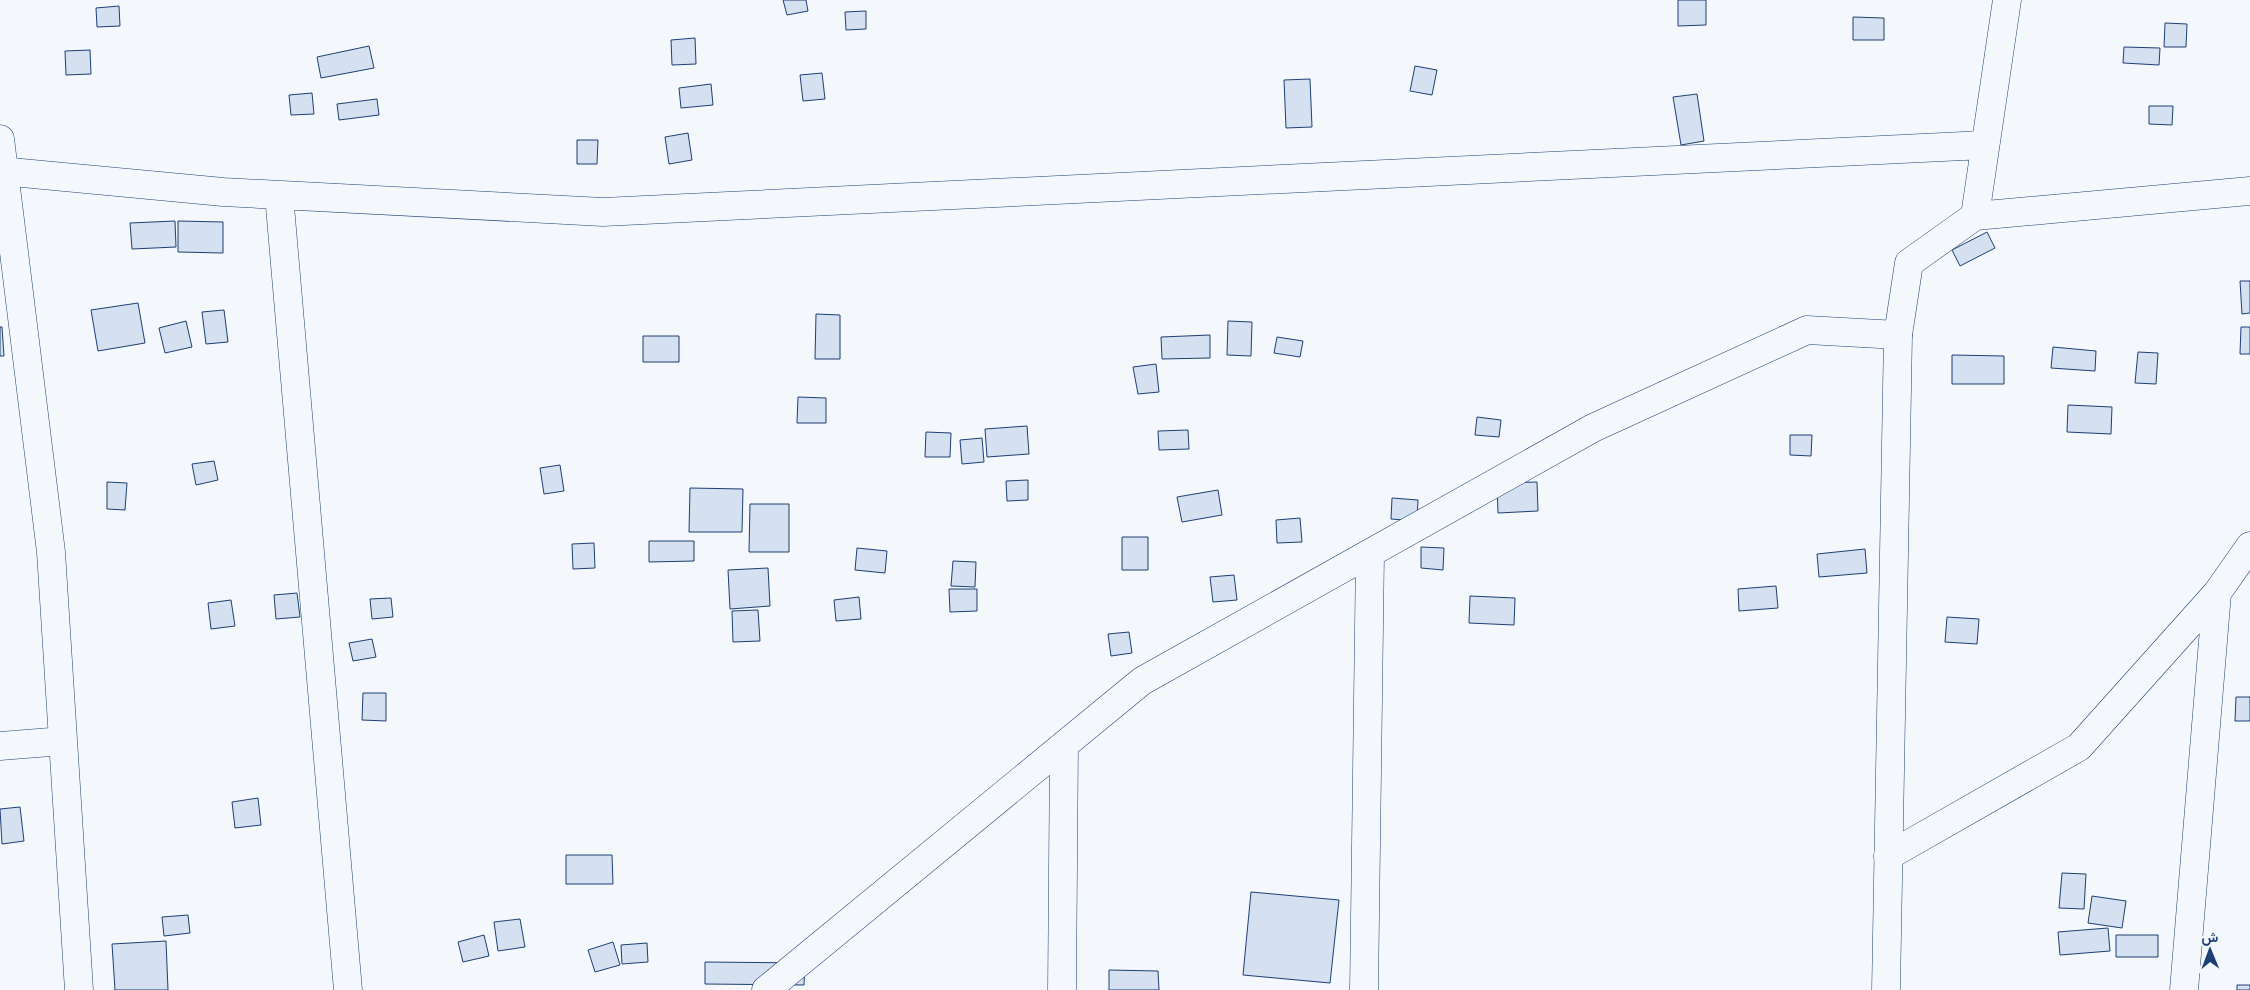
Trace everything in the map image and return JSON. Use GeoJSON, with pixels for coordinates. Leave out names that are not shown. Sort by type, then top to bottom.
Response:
{"type":"FeatureCollection","features":[{"type":"Feature","properties":{"kind":"street"},"geometry":{"type":"LineString","coordinates":[[1975,216],[1984,145],[2007,0]]}},
{"type":"Feature","properties":{"kind":"street"},"geometry":{"type":"LineString","coordinates":[[0,139],[2,170],[51,552],[79,990]]}},
{"type":"Feature","properties":{"kind":"street"},"geometry":{"type":"LineString","coordinates":[[2,170],[223,192],[603,212],[1984,145]]}},
{"type":"Feature","properties":{"kind":"street"},"geometry":{"type":"LineString","coordinates":[[1886,990],[1898,335],[1909,263],[1975,216],[2250,191]]}},
{"type":"Feature","properties":{"kind":"street"},"geometry":{"type":"LineString","coordinates":[[279,195],[348,990]]}},
{"type":"Feature","properties":{"kind":"street"},"geometry":{"type":"LineString","coordinates":[[766,990],[1142,681],[1593,428],[1807,330],[1898,335]]}},
{"type":"Feature","properties":{"kind":"street"},"geometry":{"type":"LineString","coordinates":[[1888,856],[2079,747],[2217,593],[2250,546]]}},
{"type":"Feature","properties":{"kind":"street"},"geometry":{"type":"LineString","coordinates":[[1364,990],[1370,554]]}},
{"type":"Feature","properties":{"kind":"street"},"geometry":{"type":"LineString","coordinates":[[2184,990],[2217,593]]}},
{"type":"Feature","properties":{"kind":"street"},"geometry":{"type":"LineString","coordinates":[[0,746],[63,741]]}},
{"type":"Feature","properties":{"kind":"street"},"geometry":{"type":"LineString","coordinates":[[1062,990],[1064,745]]}},
{"type":"Feature","properties":{"kind":"building"},"geometry":{"type":"Polygon","coordinates":[[[783,0],[806,0],[808,11],[787,15],[783,0]]]}},
{"type":"Feature","properties":{"kind":"building"},"geometry":{"type":"Polygon","coordinates":[[[1678,0],[1706,0],[1706,25],[1678,26],[1678,0]]]}},
{"type":"Feature","properties":{"kind":"building"},"geometry":{"type":"Polygon","coordinates":[[[119,6],[120,26],[97,27],[96,8],[119,6]]]}},
{"type":"Feature","properties":{"kind":"building"},"geometry":{"type":"Polygon","coordinates":[[[866,11],[866,29],[846,30],[845,12],[866,11]]]}},
{"type":"Feature","properties":{"kind":"building"},"geometry":{"type":"Polygon","coordinates":[[[1853,17],[1884,18],[1884,40],[1853,40],[1853,17]]]}},
{"type":"Feature","properties":{"kind":"building"},"geometry":{"type":"Polygon","coordinates":[[[2165,23],[2187,24],[2186,47],[2164,47],[2165,23]]]}},
{"type":"Feature","properties":{"kind":"building"},"geometry":{"type":"Polygon","coordinates":[[[695,38],[696,64],[672,65],[671,40],[695,38]]]}},
{"type":"Feature","properties":{"kind":"building"},"geometry":{"type":"Polygon","coordinates":[[[369,46],[374,68],[321,78],[317,57],[369,46]]]}},
{"type":"Feature","properties":{"kind":"building"},"geometry":{"type":"Polygon","coordinates":[[[2124,47],[2160,48],[2159,65],[2123,63],[2124,47]]]}},
{"type":"Feature","properties":{"kind":"building"},"geometry":{"type":"Polygon","coordinates":[[[90,50],[91,74],[66,75],[65,51],[90,50]]]}},
{"type":"Feature","properties":{"kind":"building"},"geometry":{"type":"Polygon","coordinates":[[[1415,66],[1437,70],[1432,95],[1410,91],[1415,66]]]}},
{"type":"Feature","properties":{"kind":"building"},"geometry":{"type":"Polygon","coordinates":[[[822,73],[825,99],[803,101],[800,75],[822,73]]]}},
{"type":"Feature","properties":{"kind":"building"},"geometry":{"type":"Polygon","coordinates":[[[1310,79],[1312,127],[1286,128],[1284,80],[1310,79]]]}},
{"type":"Feature","properties":{"kind":"building"},"geometry":{"type":"Polygon","coordinates":[[[711,84],[713,105],[681,108],[679,88],[711,84]]]}},
{"type":"Feature","properties":{"kind":"building"},"geometry":{"type":"Polygon","coordinates":[[[312,93],[314,114],[291,115],[289,95],[312,93]]]}},
{"type":"Feature","properties":{"kind":"building"},"geometry":{"type":"Polygon","coordinates":[[[1697,94],[1704,141],[1681,145],[1673,97],[1697,94]]]}},
{"type":"Feature","properties":{"kind":"building"},"geometry":{"type":"Polygon","coordinates":[[[377,99],[379,115],[339,120],[337,104],[377,99]]]}},
{"type":"Feature","properties":{"kind":"building"},"geometry":{"type":"Polygon","coordinates":[[[2149,106],[2173,106],[2172,125],[2149,124],[2149,106]]]}},
{"type":"Feature","properties":{"kind":"building"},"geometry":{"type":"Polygon","coordinates":[[[688,133],[692,160],[669,164],[665,137],[688,133]]]}},
{"type":"Feature","properties":{"kind":"building"},"geometry":{"type":"Polygon","coordinates":[[[577,140],[598,140],[597,164],[577,164],[577,140]]]}},
{"type":"Feature","properties":{"kind":"building"},"geometry":{"type":"Polygon","coordinates":[[[175,221],[176,247],[132,249],[130,223],[175,221]]]}},
{"type":"Feature","properties":{"kind":"building"},"geometry":{"type":"Polygon","coordinates":[[[178,221],[223,222],[223,253],[178,252],[178,221]]]}},
{"type":"Feature","properties":{"kind":"building"},"geometry":{"type":"Polygon","coordinates":[[[1987,232],[1995,248],[1960,266],[1952,250],[1987,232]]]}},
{"type":"Feature","properties":{"kind":"building"},"geometry":{"type":"Polygon","coordinates":[[[2240,281],[2250,281],[2250,313],[2242,314],[2240,281]]]}},
{"type":"Feature","properties":{"kind":"building"},"geometry":{"type":"Polygon","coordinates":[[[138,303],[145,343],[98,351],[91,310],[138,303]]]}},
{"type":"Feature","properties":{"kind":"building"},"geometry":{"type":"Polygon","coordinates":[[[224,310],[228,342],[206,344],[202,312],[224,310]]]}},
{"type":"Feature","properties":{"kind":"building"},"geometry":{"type":"Polygon","coordinates":[[[816,314],[840,315],[840,359],[815,359],[816,314]]]}},
{"type":"Feature","properties":{"kind":"building"},"geometry":{"type":"Polygon","coordinates":[[[186,321],[192,347],[165,353],[159,328],[186,321]]]}},
{"type":"Feature","properties":{"kind":"building"},"geometry":{"type":"Polygon","coordinates":[[[1228,321],[1252,322],[1251,356],[1227,355],[1228,321]]]}},
{"type":"Feature","properties":{"kind":"building"},"geometry":{"type":"Polygon","coordinates":[[[0,327],[2,327],[4,356],[0,356],[0,327]]]}},
{"type":"Feature","properties":{"kind":"building"},"geometry":{"type":"Polygon","coordinates":[[[2241,327],[2250,327],[2250,354],[2240,354],[2241,327]]]}},
{"type":"Feature","properties":{"kind":"building"},"geometry":{"type":"Polygon","coordinates":[[[1210,335],[1210,358],[1162,359],[1161,337],[1210,335]]]}},
{"type":"Feature","properties":{"kind":"building"},"geometry":{"type":"Polygon","coordinates":[[[643,336],[679,336],[679,362],[643,362],[643,336]]]}},
{"type":"Feature","properties":{"kind":"building"},"geometry":{"type":"Polygon","coordinates":[[[1277,337],[1303,341],[1300,357],[1274,353],[1277,337]]]}},
{"type":"Feature","properties":{"kind":"building"},"geometry":{"type":"Polygon","coordinates":[[[2053,347],[2096,351],[2095,371],[2051,368],[2053,347]]]}},
{"type":"Feature","properties":{"kind":"building"},"geometry":{"type":"Polygon","coordinates":[[[2138,352],[2158,353],[2156,384],[2135,383],[2138,352]]]}},
{"type":"Feature","properties":{"kind":"building"},"geometry":{"type":"Polygon","coordinates":[[[1952,355],[2004,356],[2004,384],[1952,384],[1952,355]]]}},
{"type":"Feature","properties":{"kind":"building"},"geometry":{"type":"Polygon","coordinates":[[[1156,364],[1159,392],[1138,394],[1133,367],[1156,364]]]}},
{"type":"Feature","properties":{"kind":"building"},"geometry":{"type":"Polygon","coordinates":[[[798,397],[826,398],[826,423],[797,423],[798,397]]]}},
{"type":"Feature","properties":{"kind":"building"},"geometry":{"type":"Polygon","coordinates":[[[2068,405],[2112,407],[2111,434],[2067,432],[2068,405]]]}},
{"type":"Feature","properties":{"kind":"building"},"geometry":{"type":"Polygon","coordinates":[[[1477,417],[1501,420],[1499,437],[1475,435],[1477,417]]]}},
{"type":"Feature","properties":{"kind":"building"},"geometry":{"type":"Polygon","coordinates":[[[1027,426],[1029,454],[987,457],[985,429],[1027,426]]]}},
{"type":"Feature","properties":{"kind":"building"},"geometry":{"type":"Polygon","coordinates":[[[1188,430],[1189,449],[1159,450],[1158,431],[1188,430]]]}},
{"type":"Feature","properties":{"kind":"building"},"geometry":{"type":"Polygon","coordinates":[[[926,432],[951,433],[950,457],[925,457],[926,432]]]}},
{"type":"Feature","properties":{"kind":"building"},"geometry":{"type":"Polygon","coordinates":[[[1790,435],[1812,435],[1811,456],[1790,455],[1790,435]]]}},
{"type":"Feature","properties":{"kind":"building"},"geometry":{"type":"Polygon","coordinates":[[[982,438],[984,462],[962,464],[960,440],[982,438]]]}},
{"type":"Feature","properties":{"kind":"building"},"geometry":{"type":"Polygon","coordinates":[[[214,461],[218,480],[196,485],[192,464],[214,461]]]}},
{"type":"Feature","properties":{"kind":"building"},"geometry":{"type":"Polygon","coordinates":[[[560,465],[564,491],[544,494],[540,468],[560,465]]]}},
{"type":"Feature","properties":{"kind":"building"},"geometry":{"type":"Polygon","coordinates":[[[1028,480],[1028,500],[1007,501],[1006,481],[1028,480]]]}},
{"type":"Feature","properties":{"kind":"building"},"geometry":{"type":"Polygon","coordinates":[[[107,482],[127,483],[125,510],[107,509],[107,482]]]}},
{"type":"Feature","properties":{"kind":"building"},"geometry":{"type":"Polygon","coordinates":[[[1537,482],[1538,511],[1498,513],[1497,483],[1537,482]]]}},
{"type":"Feature","properties":{"kind":"building"},"geometry":{"type":"Polygon","coordinates":[[[690,488],[743,489],[742,532],[689,532],[690,488]]]}},
{"type":"Feature","properties":{"kind":"building"},"geometry":{"type":"Polygon","coordinates":[[[1218,490],[1222,515],[1182,522],[1177,497],[1218,490]]]}},
{"type":"Feature","properties":{"kind":"building"},"geometry":{"type":"Polygon","coordinates":[[[1392,498],[1418,500],[1417,521],[1391,519],[1392,498]]]}},
{"type":"Feature","properties":{"kind":"building"},"geometry":{"type":"Polygon","coordinates":[[[750,504],[789,504],[789,552],[749,552],[750,504]]]}},
{"type":"Feature","properties":{"kind":"building"},"geometry":{"type":"Polygon","coordinates":[[[1300,518],[1302,542],[1277,543],[1276,520],[1300,518]]]}},
{"type":"Feature","properties":{"kind":"building"},"geometry":{"type":"Polygon","coordinates":[[[1122,537],[1148,537],[1148,570],[1122,570],[1122,537]]]}},
{"type":"Feature","properties":{"kind":"building"},"geometry":{"type":"Polygon","coordinates":[[[649,541],[694,541],[694,561],[649,562],[649,541]]]}},
{"type":"Feature","properties":{"kind":"building"},"geometry":{"type":"Polygon","coordinates":[[[594,543],[595,568],[573,569],[572,544],[594,543]]]}},
{"type":"Feature","properties":{"kind":"building"},"geometry":{"type":"Polygon","coordinates":[[[1421,547],[1444,548],[1443,570],[1421,568],[1421,547]]]}},
{"type":"Feature","properties":{"kind":"building"},"geometry":{"type":"Polygon","coordinates":[[[857,548],[887,551],[885,573],[855,570],[857,548]]]}},
{"type":"Feature","properties":{"kind":"building"},"geometry":{"type":"Polygon","coordinates":[[[1865,549],[1867,573],[1819,577],[1817,554],[1865,549]]]}},
{"type":"Feature","properties":{"kind":"building"},"geometry":{"type":"Polygon","coordinates":[[[953,561],[976,562],[975,587],[951,586],[953,561]]]}},
{"type":"Feature","properties":{"kind":"building"},"geometry":{"type":"Polygon","coordinates":[[[768,568],[770,606],[730,609],[728,570],[768,568]]]}},
{"type":"Feature","properties":{"kind":"building"},"geometry":{"type":"Polygon","coordinates":[[[1234,575],[1237,600],[1213,602],[1210,577],[1234,575]]]}},
{"type":"Feature","properties":{"kind":"building"},"geometry":{"type":"Polygon","coordinates":[[[1776,586],[1778,608],[1739,611],[1738,589],[1776,586]]]}},
{"type":"Feature","properties":{"kind":"building"},"geometry":{"type":"Polygon","coordinates":[[[949,589],[977,589],[977,611],[950,612],[949,589]]]}},
{"type":"Feature","properties":{"kind":"building"},"geometry":{"type":"Polygon","coordinates":[[[297,593],[300,617],[276,619],[274,595],[297,593]]]}},
{"type":"Feature","properties":{"kind":"building"},"geometry":{"type":"Polygon","coordinates":[[[1470,596],[1515,598],[1514,625],[1469,623],[1470,596]]]}},
{"type":"Feature","properties":{"kind":"building"},"geometry":{"type":"Polygon","coordinates":[[[859,597],[861,619],[836,621],[834,600],[859,597]]]}},
{"type":"Feature","properties":{"kind":"building"},"geometry":{"type":"Polygon","coordinates":[[[391,598],[393,617],[372,619],[370,599],[391,598]]]}},
{"type":"Feature","properties":{"kind":"building"},"geometry":{"type":"Polygon","coordinates":[[[231,600],[235,626],[211,629],[208,603],[231,600]]]}},
{"type":"Feature","properties":{"kind":"building"},"geometry":{"type":"Polygon","coordinates":[[[758,610],[760,641],[733,642],[732,611],[758,610]]]}},
{"type":"Feature","properties":{"kind":"building"},"geometry":{"type":"Polygon","coordinates":[[[1947,617],[1979,619],[1977,644],[1945,642],[1947,617]]]}},
{"type":"Feature","properties":{"kind":"building"},"geometry":{"type":"Polygon","coordinates":[[[1129,632],[1132,653],[1111,656],[1108,634],[1129,632]]]}},
{"type":"Feature","properties":{"kind":"building"},"geometry":{"type":"Polygon","coordinates":[[[372,639],[376,657],[353,661],[349,643],[372,639]]]}},
{"type":"Feature","properties":{"kind":"building"},"geometry":{"type":"Polygon","coordinates":[[[363,693],[386,693],[386,721],[362,720],[363,693]]]}},
{"type":"Feature","properties":{"kind":"building"},"geometry":{"type":"Polygon","coordinates":[[[2236,697],[2250,697],[2250,721],[2235,721],[2236,697]]]}},
{"type":"Feature","properties":{"kind":"building"},"geometry":{"type":"Polygon","coordinates":[[[258,798],[261,825],[235,828],[232,802],[258,798]]]}},
{"type":"Feature","properties":{"kind":"building"},"geometry":{"type":"Polygon","coordinates":[[[20,807],[24,841],[2,844],[0,809],[20,807]]]}},
{"type":"Feature","properties":{"kind":"building"},"geometry":{"type":"Polygon","coordinates":[[[566,855],[612,855],[613,884],[566,884],[566,855]]]}},
{"type":"Feature","properties":{"kind":"building"},"geometry":{"type":"Polygon","coordinates":[[[2062,873],[2086,874],[2084,909],[2059,908],[2062,873]]]}},
{"type":"Feature","properties":{"kind":"building"},"geometry":{"type":"Polygon","coordinates":[[[1251,892],[1339,900],[1330,983],[1243,975],[1251,892]]]}},
{"type":"Feature","properties":{"kind":"building"},"geometry":{"type":"Polygon","coordinates":[[[2092,896],[2126,901],[2122,928],[2088,923],[2092,896]]]}},
{"type":"Feature","properties":{"kind":"building"},"geometry":{"type":"Polygon","coordinates":[[[188,915],[190,933],[164,936],[162,917],[188,915]]]}},
{"type":"Feature","properties":{"kind":"building"},"geometry":{"type":"Polygon","coordinates":[[[520,919],[525,947],[498,951],[494,922],[520,919]]]}},
{"type":"Feature","properties":{"kind":"building"},"geometry":{"type":"Polygon","coordinates":[[[2108,928],[2110,951],[2060,955],[2058,932],[2108,928]]]}},
{"type":"Feature","properties":{"kind":"building"},"geometry":{"type":"Polygon","coordinates":[[[484,935],[489,956],[463,962],[458,942],[484,935]]]}},
{"type":"Feature","properties":{"kind":"building"},"geometry":{"type":"Polygon","coordinates":[[[2116,935],[2158,935],[2158,957],[2116,957],[2116,935]]]}},
{"type":"Feature","properties":{"kind":"building"},"geometry":{"type":"Polygon","coordinates":[[[166,941],[168,990],[115,990],[112,944],[166,941]]]}},
{"type":"Feature","properties":{"kind":"building"},"geometry":{"type":"Polygon","coordinates":[[[613,942],[620,965],[595,972],[588,950],[613,942]]]}},
{"type":"Feature","properties":{"kind":"building"},"geometry":{"type":"Polygon","coordinates":[[[647,943],[648,962],[622,964],[621,945],[647,943]]]}},
{"type":"Feature","properties":{"kind":"building"},"geometry":{"type":"Polygon","coordinates":[[[705,962],[805,963],[804,985],[705,984],[705,962]]]}},
{"type":"Feature","properties":{"kind":"building"},"geometry":{"type":"Polygon","coordinates":[[[1109,970],[1158,971],[1159,990],[1109,990],[1109,970]]]}},
{"type":"Feature","properties":{"kind":"building"},"geometry":{"type":"Polygon","coordinates":[[[2237,985],[2250,985],[2250,990],[2237,990],[2237,985]]]}}]}
